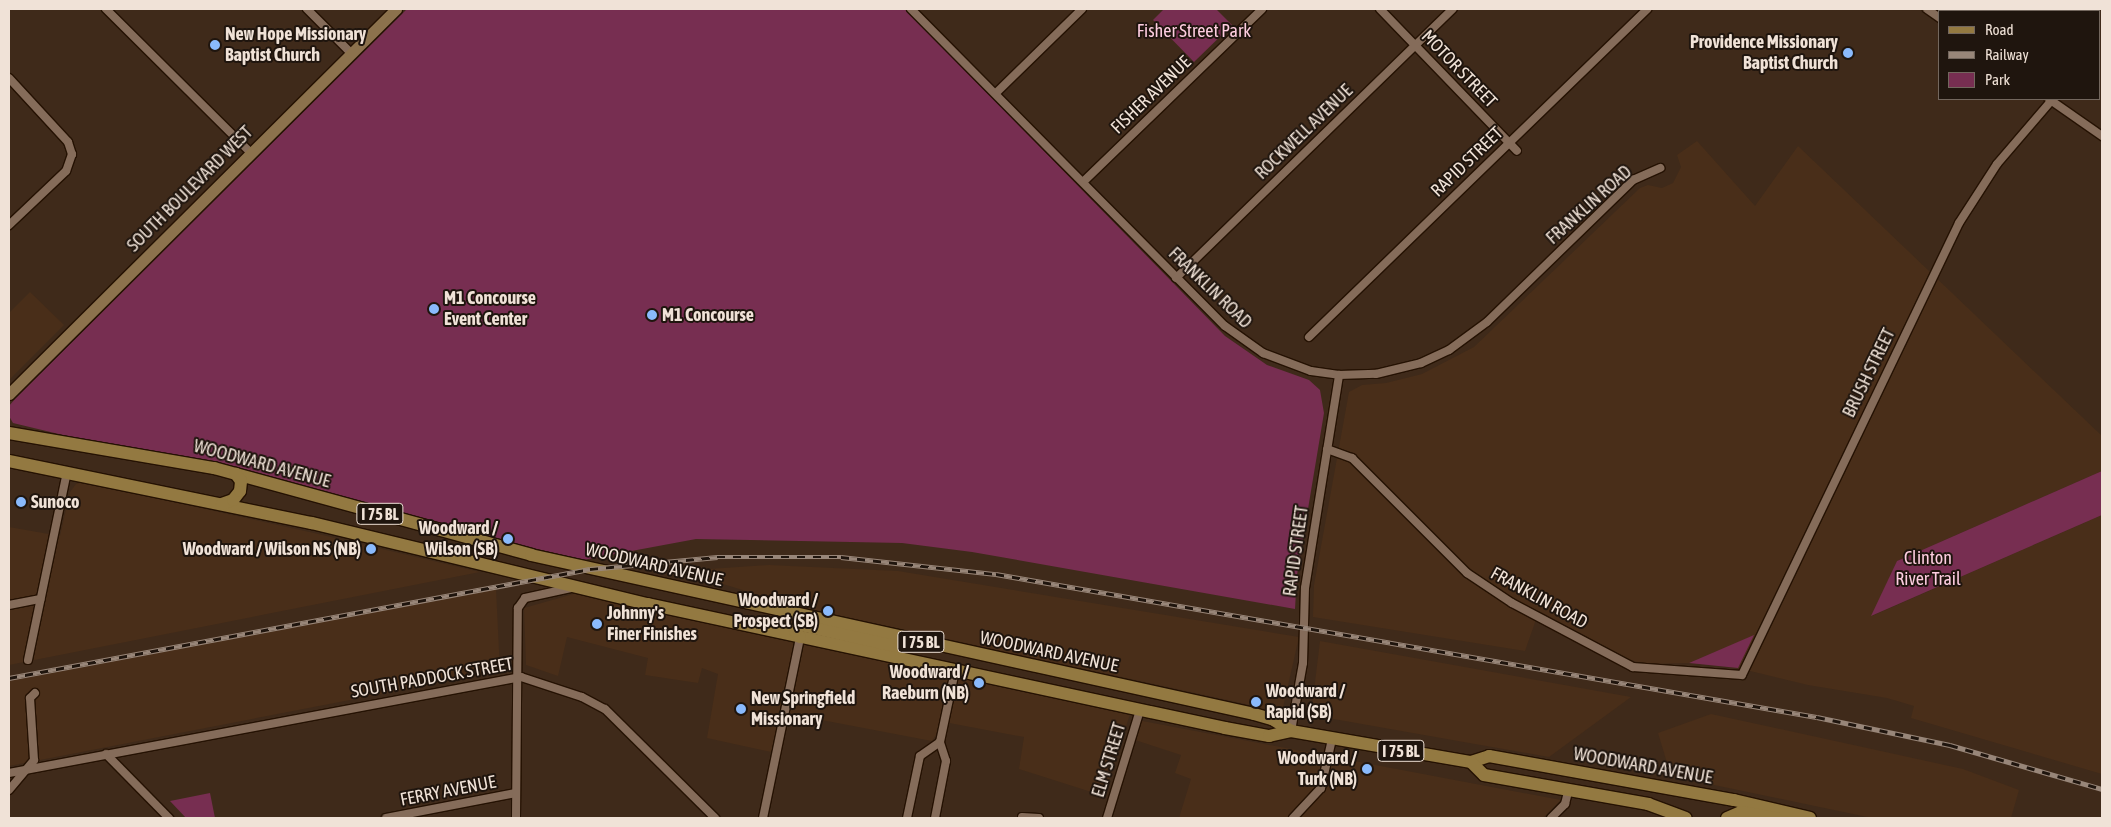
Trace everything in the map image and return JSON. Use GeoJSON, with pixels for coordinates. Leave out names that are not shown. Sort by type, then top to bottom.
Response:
{"type":"FeatureCollection","features":[{"type":"Feature","properties":{"kind":"main road","name":"WOODWARD AVENUE"},"geometry":{"type":"LineString","coordinates":[[9,433],[186,462],[531,555],[1256,715],[1272,719],[1291,731],[1471,762],[1488,756],[1734,800],[1810,818]]}},
{"type":"Feature","properties":{"kind":"main road","name":"WOODWARD AVENUE"},"geometry":{"type":"LineString","coordinates":[[9,460],[222,504],[573,587],[955,671],[1268,736],[1291,731]]}},
{"type":"Feature","properties":{"kind":"main road"},"geometry":{"type":"LineString","coordinates":[[222,504],[233,500],[240,490],[241,481],[236,474]]}},
{"type":"Feature","properties":{"kind":"main road"},"geometry":{"type":"LineString","coordinates":[[800,637],[795,631],[800,625],[899,646],[917,641]]}},
{"type":"Feature","properties":{"kind":"main road"},"geometry":{"type":"LineString","coordinates":[[955,671],[965,664],[1027,678],[1033,672],[1031,666]]}},
{"type":"Feature","properties":{"kind":"main road","name":"WOODWARD AVENUE"},"geometry":{"type":"LineString","coordinates":[[1471,762],[1484,774],[1568,792],[1648,804],[1686,818]]}},
{"type":"Feature","properties":{"kind":"main road"},"geometry":{"type":"LineString","coordinates":[[1727,818],[1741,812],[1778,818]]}},
{"type":"Feature","properties":{"kind":"street"},"geometry":{"type":"LineString","coordinates":[[106,9],[251,153]]}},
{"type":"Feature","properties":{"kind":"street"},"geometry":{"type":"LineString","coordinates":[[307,9],[351,53]]}},
{"type":"Feature","properties":{"kind":"street","name":"SOUTH BOULEVARD WEST"},"geometry":{"type":"LineString","coordinates":[[9,394],[396,9]]}},
{"type":"Feature","properties":{"kind":"street","name":"FRANKLIN ROAD"},"geometry":{"type":"LineString","coordinates":[[913,9],[1225,326],[1253,348],[1294,366],[1339,375],[1376,374],[1407,368],[1436,357],[1462,342],[1634,180],[1660,168]]}},
{"type":"Feature","properties":{"kind":"street"},"geometry":{"type":"LineString","coordinates":[[996,93],[1082,9]]}},
{"type":"Feature","properties":{"kind":"street","name":"FISHER AVENUE"},"geometry":{"type":"LineString","coordinates":[[1083,182],[1262,9]]}},
{"type":"Feature","properties":{"kind":"street","name":"MOTOR STREET"},"geometry":{"type":"LineString","coordinates":[[1380,9],[1516,151]]}},
{"type":"Feature","properties":{"kind":"street","name":"ROCKWELL AVENUE"},"geometry":{"type":"LineString","coordinates":[[1176,278],[1453,9]]}},
{"type":"Feature","properties":{"kind":"street","name":"RAPID STREET"},"geometry":{"type":"LineString","coordinates":[[1309,337],[1647,9]]}},
{"type":"Feature","properties":{"kind":"street"},"geometry":{"type":"LineString","coordinates":[[1927,9],[1938,17]]}},
{"type":"Feature","properties":{"kind":"street"},"geometry":{"type":"LineString","coordinates":[[9,78],[68,142],[72,158],[66,171],[9,225]]}},
{"type":"Feature","properties":{"kind":"street"},"geometry":{"type":"LineString","coordinates":[[2050,100],[2102,136]]}},
{"type":"Feature","properties":{"kind":"street","name":"BRUSH STREET"},"geometry":{"type":"LineString","coordinates":[[1633,667],[1742,675],[1959,223],[1997,164],[2050,100]]}},
{"type":"Feature","properties":{"kind":"street","name":"RAPID STREET"},"geometry":{"type":"LineString","coordinates":[[1291,731],[1303,663],[1305,588],[1339,375]]}},
{"type":"Feature","properties":{"kind":"street","name":"FRANKLIN ROAD"},"geometry":{"type":"LineString","coordinates":[[1327,449],[1356,462],[1476,580],[1633,667]]}},
{"type":"Feature","properties":{"kind":"street"},"geometry":{"type":"LineString","coordinates":[[28,660],[68,472]]}},
{"type":"Feature","properties":{"kind":"street"},"geometry":{"type":"LineString","coordinates":[[516,818],[517,677],[520,602],[525,598],[573,587]]}},
{"type":"Feature","properties":{"kind":"street"},"geometry":{"type":"LineString","coordinates":[[9,605],[40,599]]}},
{"type":"Feature","properties":{"kind":"street"},"geometry":{"type":"LineString","coordinates":[[763,818],[800,637]]}},
{"type":"Feature","properties":{"kind":"street"},"geometry":{"type":"LineString","coordinates":[[935,818],[946,761],[940,742],[955,671]]}},
{"type":"Feature","properties":{"kind":"street","name":"SOUTH PADDOCK STREET"},"geometry":{"type":"LineString","coordinates":[[9,773],[517,677],[544,683],[606,709],[715,818]]}},
{"type":"Feature","properties":{"kind":"street"},"geometry":{"type":"LineString","coordinates":[[9,790],[29,769],[35,758],[30,698],[35,693]]}},
{"type":"Feature","properties":{"kind":"street","name":"ELM STREET"},"geometry":{"type":"LineString","coordinates":[[1107,818],[1140,710]]}},
{"type":"Feature","properties":{"kind":"street"},"geometry":{"type":"LineString","coordinates":[[1293,818],[1321,788],[1332,739]]}},
{"type":"Feature","properties":{"kind":"street"},"geometry":{"type":"LineString","coordinates":[[907,818],[920,756],[940,742]]}},
{"type":"Feature","properties":{"kind":"street"},"geometry":{"type":"LineString","coordinates":[[106,754],[169,818]]}},
{"type":"Feature","properties":{"kind":"street"},"geometry":{"type":"LineString","coordinates":[[1552,818],[1565,804],[1568,792]]}},
{"type":"Feature","properties":{"kind":"street","name":"FERRY AVENUE"},"geometry":{"type":"LineString","coordinates":[[386,818],[516,793]]}},
{"type":"Feature","properties":{"kind":"street"},"geometry":{"type":"LineString","coordinates":[[1022,816],[1039,818]]}},
{"type":"Feature","properties":{"kind":"shaded area"},"geometry":{"type":"Polygon","coordinates":[[[1697,141],[1755,206],[1798,146],[2102,436],[2102,471],[1897,561],[1872,616],[2102,515],[2102,774],[1911,718],[1914,706],[1887,698],[1808,685],[1738,668],[1753,636],[1689,663],[1644,664],[1628,659],[1539,611],[1525,651],[1313,617],[1314,585],[1349,392],[1362,385],[1386,383],[1422,374],[1474,347],[1640,188],[1648,185],[1662,188],[1673,183],[1681,167],[1677,155],[1697,141]]]}},
{"type":"Feature","properties":{"kind":"shaded area"},"geometry":{"type":"Polygon","coordinates":[[[30,292],[64,325],[9,380],[9,313],[30,292]]]}},
{"type":"Feature","properties":{"kind":"shaded area"},"geometry":{"type":"Polygon","coordinates":[[[83,482],[480,572],[9,665],[9,527],[60,536],[70,492],[76,484],[83,482]]]}},
{"type":"Feature","properties":{"kind":"shaded area"},"geometry":{"type":"Polygon","coordinates":[[[769,565],[898,571],[1299,637],[1282,712],[795,606],[680,571],[769,565]]]}},
{"type":"Feature","properties":{"kind":"shaded area"},"geometry":{"type":"Polygon","coordinates":[[[496,589],[500,671],[9,766],[9,681],[496,589]]]}},
{"type":"Feature","properties":{"kind":"shaded area"},"geometry":{"type":"Polygon","coordinates":[[[577,593],[1130,714],[1104,796],[1019,769],[1024,737],[944,722],[932,741],[785,713],[776,753],[707,738],[718,674],[702,668],[698,683],[645,675],[648,658],[567,637],[558,676],[526,665],[524,608],[577,593]]]}},
{"type":"Feature","properties":{"kind":"shaded area"},"geometry":{"type":"Polygon","coordinates":[[[1320,641],[1631,697],[1549,757],[1311,715],[1320,641]]]}},
{"type":"Feature","properties":{"kind":"shaded area"},"geometry":{"type":"Polygon","coordinates":[[[1711,714],[1963,769],[2019,790],[2011,818],[1872,818],[1671,776],[1658,733],[1711,714]]]}},
{"type":"Feature","properties":{"kind":"shaded area"},"geometry":{"type":"Polygon","coordinates":[[[1137,720],[1561,800],[1543,818],[1179,818],[1191,779],[1175,773],[1181,755],[1132,739],[1137,720]]]}},
{"type":"Feature","properties":{"kind":"green space","name":"M1 Concourse"},"geometry":{"type":"Polygon","coordinates":[[[407,9],[905,9],[1225,336],[1267,365],[1309,380],[1320,390],[1324,413],[1297,575],[1295,609],[972,552],[902,543],[696,539],[583,560],[13,423],[9,416],[9,406],[15,399],[407,9]]]}},
{"type":"Feature","properties":{"kind":"green space","name":"Fisher Street Park"},"geometry":{"type":"Polygon","coordinates":[[[1164,9],[1216,9],[1232,25],[1194,62],[1153,20],[1164,9]]]}},
{"type":"Feature","properties":{"kind":"green space","name":"Clinton River Trail"},"geometry":{"type":"Polygon","coordinates":[[[2102,471],[2102,515],[1871,616],[1897,561],[2102,471]]]}},
{"type":"Feature","properties":{"kind":"green space"},"geometry":{"type":"Polygon","coordinates":[[[1754,635],[1738,668],[1689,663],[1754,635]]]}},
{"type":"Feature","properties":{"kind":"green space"},"geometry":{"type":"Polygon","coordinates":[[[210,793],[215,818],[186,818],[170,801],[210,793]]]}},
{"type":"Feature","properties":{"kind":"railway"},"geometry":{"type":"LineString","coordinates":[[9,678],[590,569],[717,557],[841,557],[996,574],[1817,717],[1950,745],[2102,789]]}},
{"type":"Feature","properties":{"kind":"place","name":"New Hope Missionary Baptist Church"},"geometry":{"type":"Point","coordinates":[215,45]}},
{"type":"Feature","properties":{"kind":"place","name":"Providence Missionary Baptist Church"},"geometry":{"type":"Point","coordinates":[1848,53]}},
{"type":"Feature","properties":{"kind":"place","name":"M1 Concourse Event Center"},"geometry":{"type":"Point","coordinates":[434,309]}},
{"type":"Feature","properties":{"kind":"place","name":"M1 Concourse"},"geometry":{"type":"Point","coordinates":[652,315]}},
{"type":"Feature","properties":{"kind":"place","name":"Sunoco"},"geometry":{"type":"Point","coordinates":[21,502]}},
{"type":"Feature","properties":{"kind":"place","name":"Woodward / Wilson (SB)"},"geometry":{"type":"Point","coordinates":[508,539]}},
{"type":"Feature","properties":{"kind":"place","name":"Woodward / Wilson NS (NB)"},"geometry":{"type":"Point","coordinates":[371,549]}},
{"type":"Feature","properties":{"kind":"place","name":"Woodward / Prospect (SB)"},"geometry":{"type":"Point","coordinates":[828,611]}},
{"type":"Feature","properties":{"kind":"place","name":"Johnny's Finer Finishes"},"geometry":{"type":"Point","coordinates":[597,624]}},
{"type":"Feature","properties":{"kind":"place","name":"Woodward / Raeburn (NB)"},"geometry":{"type":"Point","coordinates":[979,683]}},
{"type":"Feature","properties":{"kind":"place","name":"Woodward / Rapid (SB)"},"geometry":{"type":"Point","coordinates":[1256,702]}},
{"type":"Feature","properties":{"kind":"place","name":"New Springfield Missionary"},"geometry":{"type":"Point","coordinates":[741,709]}},
{"type":"Feature","properties":{"kind":"place","name":"Woodward / Turk (NB)"},"geometry":{"type":"Point","coordinates":[1367,769]}}]}
